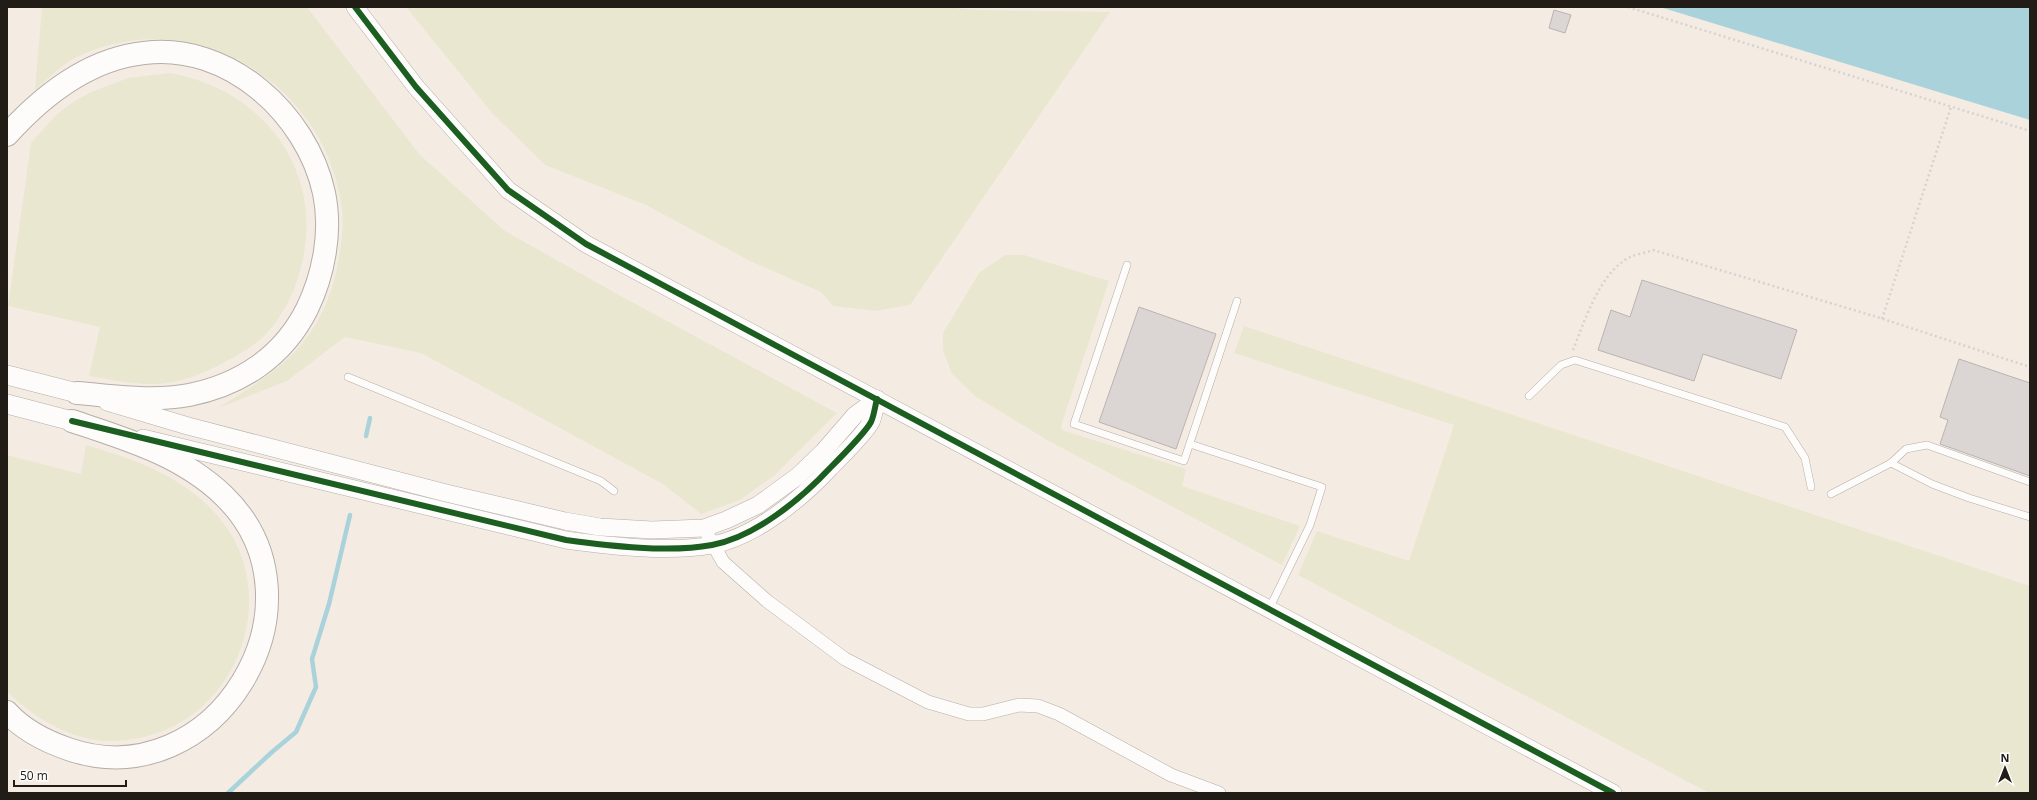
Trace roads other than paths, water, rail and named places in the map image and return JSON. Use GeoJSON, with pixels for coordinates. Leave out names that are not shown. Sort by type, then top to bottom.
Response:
{"type":"FeatureCollection","features":[{"type":"Feature","properties":{"kind":"highway"},"geometry":{"type":"LineString","coordinates":[[7,135],[22,118],[60,86],[100,64],[146,52],[171,53],[197,57],[222,65],[244,77],[266,95],[285,115],[308,151],[324,193],[327,237],[318,280],[312,299],[294,332],[283,346],[266,361],[248,374],[229,383],[190,395],[151,399],[77,393]]}},
{"type":"Feature","properties":{"kind":"highway"},"geometry":{"type":"LineString","coordinates":[[7,712],[15,721],[32,733],[52,743],[74,751],[98,756],[120,758],[142,755],[164,749],[203,727],[220,713],[236,695],[248,675],[262,636],[268,593],[260,552],[238,512],[223,495],[206,480],[167,456],[144,445],[72,421]]}},
{"type":"Feature","properties":{"kind":"main road"},"geometry":{"type":"LineString","coordinates":[[7,375],[77,393]]}},
{"type":"Feature","properties":{"kind":"main road"},"geometry":{"type":"LineString","coordinates":[[7,404],[72,421]]}},
{"type":"Feature","properties":{"kind":"street"},"geometry":{"type":"LineString","coordinates":[[355,7],[416,87],[508,190],[586,244],[1613,793]]}},
{"type":"Feature","properties":{"kind":"street"},"geometry":{"type":"LineString","coordinates":[[77,393],[196,428],[446,493],[564,521],[617,529],[664,530],[704,528],[747,510],[789,484],[823,452],[855,415],[877,399]]}},
{"type":"Feature","properties":{"kind":"street"},"geometry":{"type":"LineString","coordinates":[[72,421],[566,540],[604,545],[653,548],[713,545],[760,525],[811,487],[871,422],[877,399]]}},
{"type":"Feature","properties":{"kind":"street"},"geometry":{"type":"LineString","coordinates":[[704,528],[723,562],[743,582],[846,659],[928,702],[969,714],[983,714],[1019,705],[1038,706],[1059,714],[1171,775],[1219,793]]}},
{"type":"Feature","properties":{"kind":"lane"},"geometry":{"type":"LineString","coordinates":[[1127,265],[1074,424],[1184,461],[1237,301]]}},
{"type":"Feature","properties":{"kind":"lane"},"geometry":{"type":"LineString","coordinates":[[1529,396],[1560,364],[1574,360],[1785,427],[1805,458],[1811,487]]}},
{"type":"Feature","properties":{"kind":"lane"},"geometry":{"type":"LineString","coordinates":[[348,377],[601,480],[614,491]]}},
{"type":"Feature","properties":{"kind":"lane"},"geometry":{"type":"LineString","coordinates":[[1190,444],[1322,487],[1310,525],[1269,609]]}},
{"type":"Feature","properties":{"kind":"lane"},"geometry":{"type":"LineString","coordinates":[[1831,494],[1891,463],[1906,449],[1927,445],[2030,482]]}},
{"type":"Feature","properties":{"kind":"lane"},"geometry":{"type":"LineString","coordinates":[[1891,463],[1932,484],[1969,498],[2030,517]]}},
{"type":"Feature","properties":{"kind":"water"},"geometry":{"type":"Polygon","coordinates":[[[1660,7],[2030,7],[2030,120],[1660,7]]]}},
{"type":"Feature","properties":{"kind":"waterway"},"geometry":{"type":"LineString","coordinates":[[366,436],[370,418]]}},
{"type":"Feature","properties":{"kind":"waterway"},"geometry":{"type":"LineString","coordinates":[[228,793],[296,732],[316,687],[312,659],[329,604],[350,515]]}}]}
